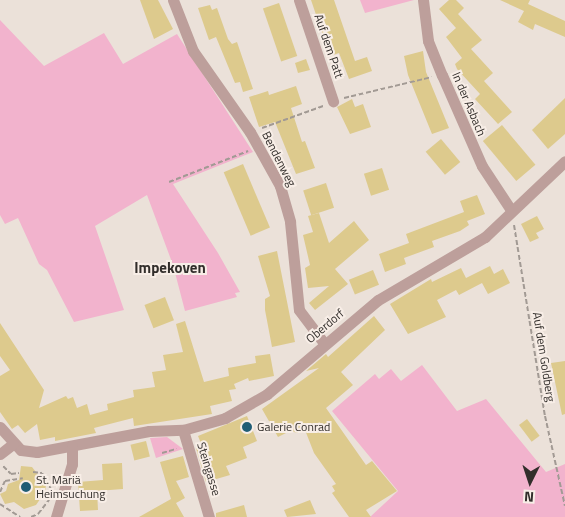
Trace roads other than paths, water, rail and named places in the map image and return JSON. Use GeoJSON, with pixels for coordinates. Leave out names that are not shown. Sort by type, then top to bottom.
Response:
{"type":"FeatureCollection","features":[{"type":"Feature","properties":{"kind":"street","name":"Bendenweg"},"geometry":{"type":"LineString","coordinates":[[173,0],[194,51],[259,147],[280,186],[290,222],[299,310],[324,343]]}},
{"type":"Feature","properties":{"kind":"street","name":"Auf dem Patt"},"geometry":{"type":"LineString","coordinates":[[299,0],[333,101]]}},
{"type":"Feature","properties":{"kind":"street","name":"In der Asbach"},"geometry":{"type":"LineString","coordinates":[[423,0],[428,41],[442,75],[482,166],[511,210]]}},
{"type":"Feature","properties":{"kind":"street","name":"Oberdorf"},"geometry":{"type":"LineString","coordinates":[[12,444],[28,452],[72,446],[149,431],[183,430],[224,418],[267,394],[324,343],[378,300],[485,237],[511,210],[565,161]]}},
{"type":"Feature","properties":{"kind":"street"},"geometry":{"type":"LineString","coordinates":[[0,427],[12,444],[0,454]]}},
{"type":"Feature","properties":{"kind":"street","name":"Steingasse"},"geometry":{"type":"LineString","coordinates":[[183,430],[209,517]]}},
{"type":"Feature","properties":{"kind":"street"},"geometry":{"type":"LineString","coordinates":[[56,517],[72,464],[72,446]]}},
{"type":"Feature","properties":{"kind":"place","name":"Galerie Conrad"},"geometry":{"type":"Point","coordinates":[247,427]}},
{"type":"Feature","properties":{"kind":"place","name":"St. Mariä Heimsuchung"},"geometry":{"type":"Point","coordinates":[26,487]}},
{"type":"Feature","properties":{"kind":"district","name":"Impekoven"},"geometry":{"type":"Point","coordinates":[170,268]}}]}
